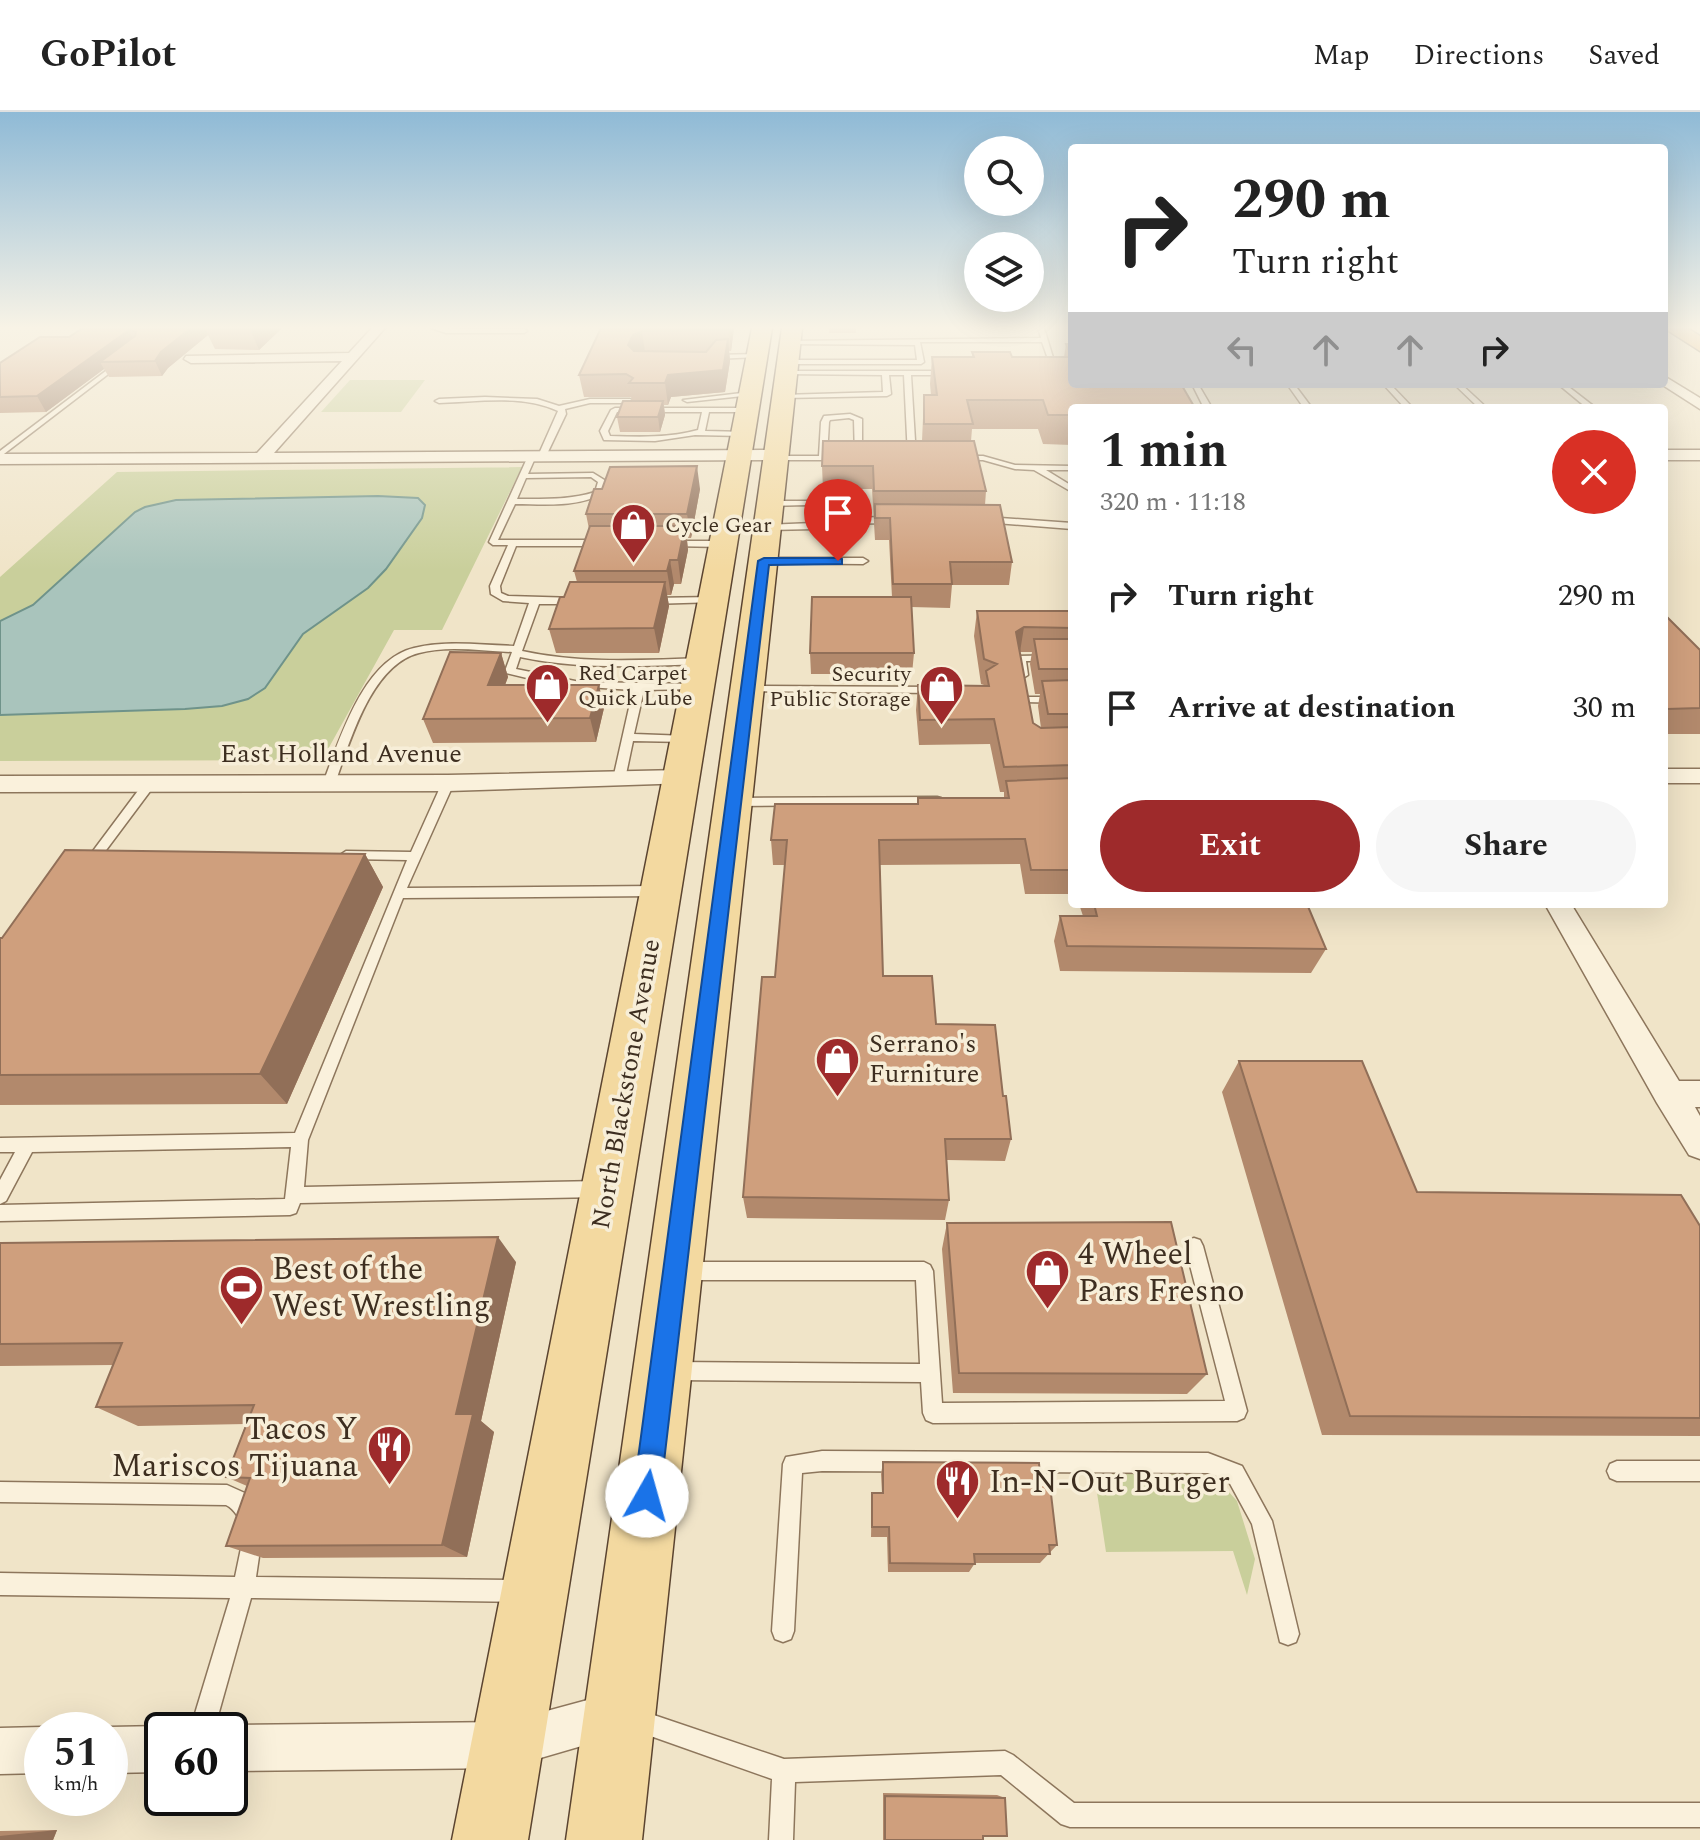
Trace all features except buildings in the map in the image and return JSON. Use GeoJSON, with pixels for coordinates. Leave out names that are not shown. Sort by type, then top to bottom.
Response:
{"type":"FeatureCollection","features":[{"type":"Feature","properties":{"kind":"main road","name":"North Blackstone Avenue"},"geometry":{"type":"LineString","coordinates":[[490,1840],[714,600],[769,427]]}},
{"type":"Feature","properties":{"kind":"main road"},"geometry":{"type":"LineString","coordinates":[[604,1840],[747,689],[769,427]]}},
{"type":"Feature","properties":{"kind":"main road"},"geometry":{"type":"LineString","coordinates":[[700,674],[720,669],[724,678],[713,750],[716,762],[726,768],[735,785]]}},
{"type":"Feature","properties":{"kind":"main road"},"geometry":{"type":"LineString","coordinates":[[681,778],[695,782],[706,795],[697,883],[700,905],[718,924]]}},
{"type":"Feature","properties":{"kind":"street"},"geometry":{"type":"LineString","coordinates":[[261,458],[306,409]]}},
{"type":"Feature","properties":{"kind":"street"},"geometry":{"type":"LineString","coordinates":[[1,459],[607,456],[769,427]]}},
{"type":"Feature","properties":{"kind":"street"},"geometry":{"type":"LineString","coordinates":[[1668,455],[1700,455]]}},
{"type":"Feature","properties":{"kind":"street"},"geometry":{"type":"LineString","coordinates":[[1668,776],[1700,776]]}},
{"type":"Feature","properties":{"kind":"street","name":"East Holland Avenue"},"geometry":{"type":"LineString","coordinates":[[0,784],[448,783],[681,778]]}},
{"type":"Feature","properties":{"kind":"street"},"geometry":{"type":"LineString","coordinates":[[1560,908],[1700,1145]]}},
{"type":"Feature","properties":{"kind":"street"},"geometry":{"type":"LineString","coordinates":[[1668,1094],[1700,1094]]}},
{"type":"Feature","properties":{"kind":"street"},"geometry":{"type":"LineString","coordinates":[[248,1748],[506,1745],[619,1714]]}},
{"type":"Feature","properties":{"kind":"street"},"geometry":{"type":"LineString","coordinates":[[0,1751],[24,1750]]}},
{"type":"Feature","properties":{"kind":"lane"},"geometry":{"type":"LineString","coordinates":[[1,459],[63,409]]}},
{"type":"Feature","properties":{"kind":"lane"},"geometry":{"type":"LineString","coordinates":[[560,409],[562,414],[523,476],[493,542],[618,543]]}},
{"type":"Feature","properties":{"kind":"lane"},"geometry":{"type":"LineString","coordinates":[[730,409],[769,427],[806,503],[823,507],[825,521]]}},
{"type":"Feature","properties":{"kind":"lane"},"geometry":{"type":"LineString","coordinates":[[754,409],[863,561]]}},
{"type":"Feature","properties":{"kind":"lane"},"geometry":{"type":"LineString","coordinates":[[663,544],[769,427],[801,409]]}},
{"type":"Feature","properties":{"kind":"lane"},"geometry":{"type":"LineString","coordinates":[[769,427],[808,409]]}},
{"type":"Feature","properties":{"kind":"lane"},"geometry":{"type":"LineString","coordinates":[[769,427],[812,409]]}},
{"type":"Feature","properties":{"kind":"lane"},"geometry":{"type":"LineString","coordinates":[[769,427],[837,409]]}},
{"type":"Feature","properties":{"kind":"lane"},"geometry":{"type":"LineString","coordinates":[[909,409],[912,458]]}},
{"type":"Feature","properties":{"kind":"lane"},"geometry":{"type":"LineString","coordinates":[[859,458],[858,419],[836,416],[827,418],[825,422],[769,427],[695,433],[653,440],[607,438],[604,431],[615,410],[706,411],[769,427],[859,458],[873,458]]}},
{"type":"Feature","properties":{"kind":"lane"},"geometry":{"type":"LineString","coordinates":[[695,433],[701,431],[706,411]]}},
{"type":"Feature","properties":{"kind":"lane"},"geometry":{"type":"LineString","coordinates":[[769,427],[815,526],[825,521],[898,520]]}},
{"type":"Feature","properties":{"kind":"lane"},"geometry":{"type":"LineString","coordinates":[[607,456],[616,439]]}},
{"type":"Feature","properties":{"kind":"lane"},"geometry":{"type":"LineString","coordinates":[[899,458],[927,458]]}},
{"type":"Feature","properties":{"kind":"lane"},"geometry":{"type":"LineString","coordinates":[[955,458],[983,458],[1015,467],[1068,468]]}},
{"type":"Feature","properties":{"kind":"lane"},"geometry":{"type":"LineString","coordinates":[[1037,468],[1068,487]]}},
{"type":"Feature","properties":{"kind":"lane"},"geometry":{"type":"LineString","coordinates":[[511,501],[572,501],[587,498],[599,493],[602,481],[593,475],[523,476]]}},
{"type":"Feature","properties":{"kind":"lane"},"geometry":{"type":"LineString","coordinates":[[970,519],[1068,526]]}},
{"type":"Feature","properties":{"kind":"lane"},"geometry":{"type":"LineString","coordinates":[[513,543],[495,586],[496,594],[506,599],[594,601]]}},
{"type":"Feature","properties":{"kind":"lane"},"geometry":{"type":"LineString","coordinates":[[639,601],[714,600]]}},
{"type":"Feature","properties":{"kind":"lane"},"geometry":{"type":"LineString","coordinates":[[535,601],[510,671],[582,686],[639,687],[700,674]]}},
{"type":"Feature","properties":{"kind":"lane"},"geometry":{"type":"LineString","coordinates":[[329,783],[364,696],[397,660],[421,650],[517,651],[549,660],[700,674]]}},
{"type":"Feature","properties":{"kind":"lane"},"geometry":{"type":"LineString","coordinates":[[1030,715],[1022,693],[1020,658],[1068,658]]}},
{"type":"Feature","properties":{"kind":"lane"},"geometry":{"type":"LineString","coordinates":[[619,779],[639,687]]}},
{"type":"Feature","properties":{"kind":"lane"},"geometry":{"type":"LineString","coordinates":[[747,689],[954,690]]}},
{"type":"Feature","properties":{"kind":"lane"},"geometry":{"type":"LineString","coordinates":[[1022,693],[1068,699]]}},
{"type":"Feature","properties":{"kind":"lane"},"geometry":{"type":"LineString","coordinates":[[628,737],[688,739]]}},
{"type":"Feature","properties":{"kind":"lane"},"geometry":{"type":"LineString","coordinates":[[80,877],[150,783]]}},
{"type":"Feature","properties":{"kind":"lane"},"geometry":{"type":"LineString","coordinates":[[0,1213],[290,1207],[295,1195],[300,1140],[398,893],[448,783]]}},
{"type":"Feature","properties":{"kind":"lane"},"geometry":{"type":"LineString","coordinates":[[735,785],[953,800]]}},
{"type":"Feature","properties":{"kind":"lane"},"geometry":{"type":"LineString","coordinates":[[98,853],[114,853]]}},
{"type":"Feature","properties":{"kind":"lane"},"geometry":{"type":"LineString","coordinates":[[336,855],[416,856]]}},
{"type":"Feature","properties":{"kind":"lane"},"geometry":{"type":"LineString","coordinates":[[398,893],[661,891]]}},
{"type":"Feature","properties":{"kind":"lane"},"geometry":{"type":"LineString","coordinates":[[0,1145],[300,1140]]}},
{"type":"Feature","properties":{"kind":"lane"},"geometry":{"type":"LineString","coordinates":[[0,1196],[27,1145]]}},
{"type":"Feature","properties":{"kind":"lane"},"geometry":{"type":"LineString","coordinates":[[295,1195],[607,1189]]}},
{"type":"Feature","properties":{"kind":"lane"},"geometry":{"type":"LineString","coordinates":[[675,1271],[924,1271],[933,1413],[1237,1411],[1194,1246]]}},
{"type":"Feature","properties":{"kind":"lane"},"geometry":{"type":"LineString","coordinates":[[662,1371],[930,1373]]}},
{"type":"Feature","properties":{"kind":"lane"},"geometry":{"type":"LineString","coordinates":[[783,1631],[793,1464],[884,1461],[1208,1463],[1235,1473],[1262,1521],[1288,1634]]}},
{"type":"Feature","properties":{"kind":"lane"},"geometry":{"type":"LineString","coordinates":[[1617,1471],[1700,1471]]}},
{"type":"Feature","properties":{"kind":"lane"},"geometry":{"type":"LineString","coordinates":[[0,1492],[227,1495],[240,1501],[254,1523],[244,1587],[207,1712]]}},
{"type":"Feature","properties":{"kind":"lane"},"geometry":{"type":"LineString","coordinates":[[0,1584],[535,1591]]}},
{"type":"Feature","properties":{"kind":"lane"},"geometry":{"type":"LineString","coordinates":[[619,1714],[784,1771],[1005,1763],[1070,1815],[1700,1815]]}},
{"type":"Feature","properties":{"kind":"lane"},"geometry":{"type":"LineString","coordinates":[[781,1840],[784,1771]]}},
{"type":"Feature","properties":{"kind":"green space"},"geometry":{"type":"Polygon","coordinates":[[[324,409],[404,409],[401,412],[321,412],[324,409]]]}},
{"type":"Feature","properties":{"kind":"green space"},"geometry":{"type":"Polygon","coordinates":[[[522,467],[442,630],[394,630],[322,760],[0,761],[0,577],[117,472],[522,467]]]}},
{"type":"Feature","properties":{"kind":"green space"},"geometry":{"type":"Polygon","coordinates":[[[1190,1471],[1218,1480],[1237,1501],[1255,1559],[1247,1595],[1233,1551],[1106,1552],[1094,1473],[1190,1471]]]}},
{"type":"Feature","properties":{"kind":"water"},"geometry":{"type":"Polygon","coordinates":[[[418,498],[425,505],[422,518],[386,569],[368,588],[303,634],[265,688],[248,699],[222,706],[185,709],[0,715],[0,621],[33,605],[135,512],[176,500],[418,498]]]}},
{"type":"Feature","properties":{"kind":"place","name":"Cycle Gear"},"geometry":{"type":"Point","coordinates":[634,564]}},
{"type":"Feature","properties":{"kind":"place","name":"Red Carpet Quick Lube"},"geometry":{"type":"Point","coordinates":[547,725]}},
{"type":"Feature","properties":{"kind":"place","name":"Security Public Storage"},"geometry":{"type":"Point","coordinates":[942,726]}},
{"type":"Feature","properties":{"kind":"place","name":"Serrano's Furniture"},"geometry":{"type":"Point","coordinates":[838,1098]}},
{"type":"Feature","properties":{"kind":"place","name":"4 Wheel Pars Fresno"},"geometry":{"type":"Point","coordinates":[1047,1311]}},
{"type":"Feature","properties":{"kind":"place","name":"Best of the West Wrestling"},"geometry":{"type":"Point","coordinates":[241,1326]}},
{"type":"Feature","properties":{"kind":"place","name":"Tacos Y Mariscos Tijuana"},"geometry":{"type":"Point","coordinates":[389,1486]}},
{"type":"Feature","properties":{"kind":"place","name":"In-N-Out Burger"},"geometry":{"type":"Point","coordinates":[958,1521]}},
{"type":"Feature","properties":{"kind":"route"},"geometry":{"type":"LineString","coordinates":[[647,1496],[764,561],[838,561]]}}]}
